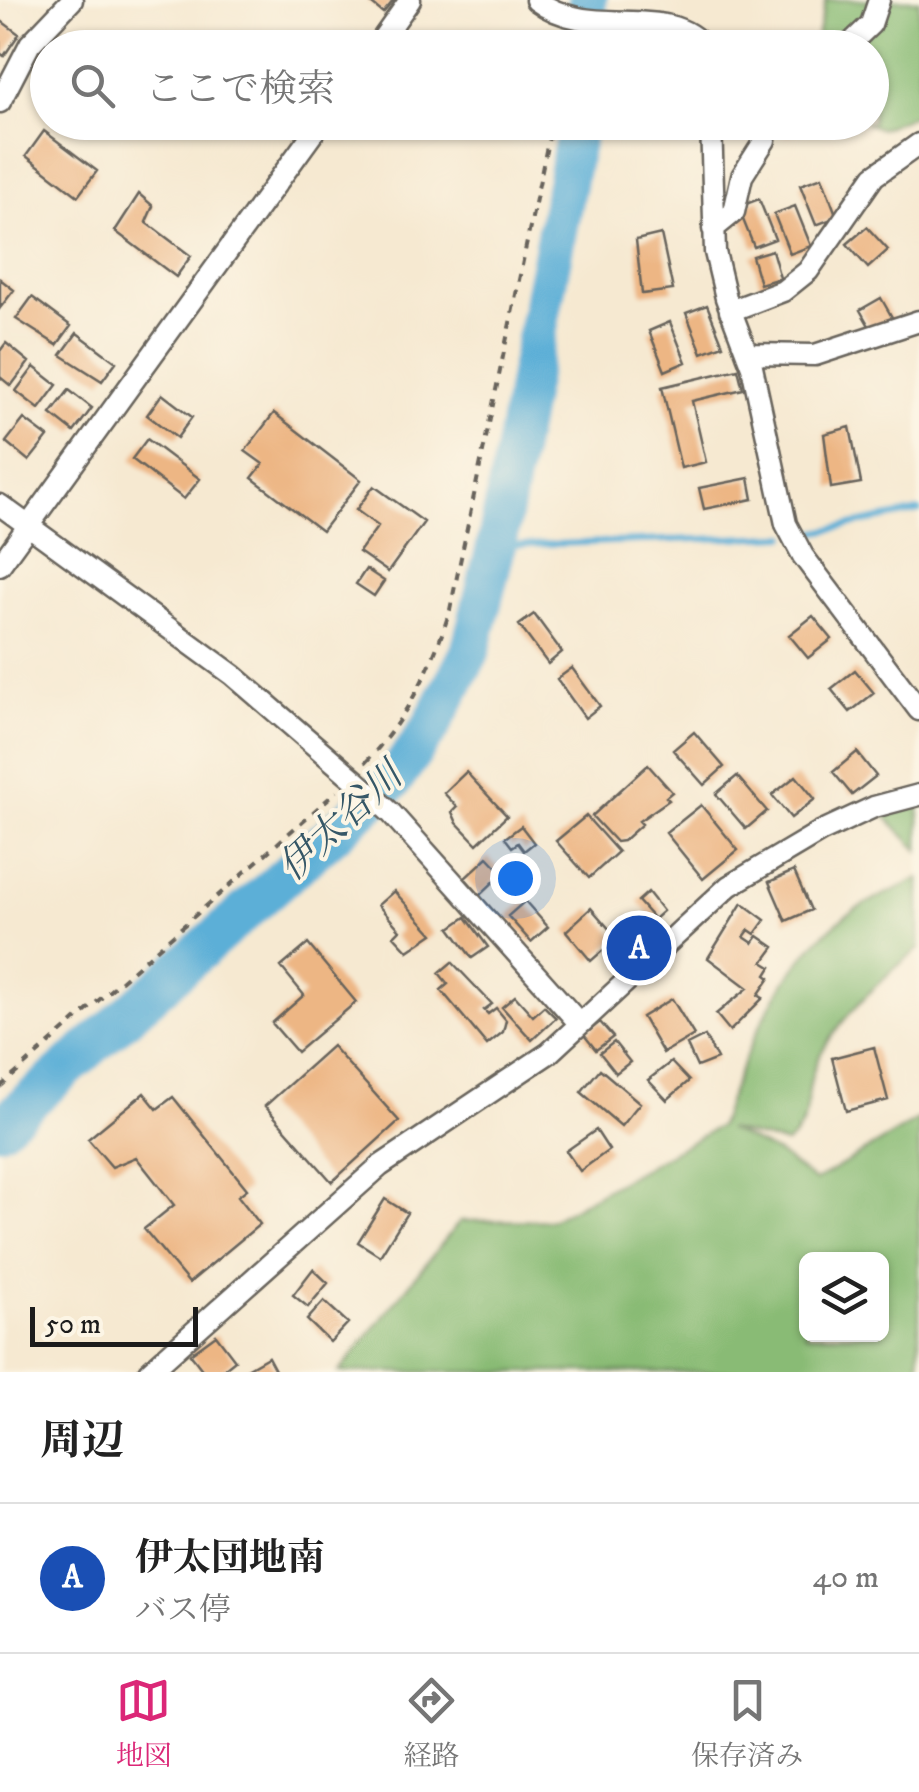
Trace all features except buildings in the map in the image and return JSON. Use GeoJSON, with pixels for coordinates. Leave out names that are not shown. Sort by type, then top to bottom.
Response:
{"type":"FeatureCollection","features":[{"type":"Feature","properties":{"kind":"street"},"geometry":{"type":"LineString","coordinates":[[43,30],[72,0]]}},
{"type":"Feature","properties":{"kind":"street"},"geometry":{"type":"LineString","coordinates":[[389,30],[410,0]]}},
{"type":"Feature","properties":{"kind":"street"},"geometry":{"type":"LineString","coordinates":[[536,0],[556,14],[668,10],[695,30]]}},
{"type":"Feature","properties":{"kind":"street"},"geometry":{"type":"LineString","coordinates":[[865,30],[871,24],[879,0]]}},
{"type":"Feature","properties":{"kind":"street"},"geometry":{"type":"LineString","coordinates":[[0,102],[30,44]]}},
{"type":"Feature","properties":{"kind":"street"},"geometry":{"type":"LineString","coordinates":[[0,565],[308,140]]}},
{"type":"Feature","properties":{"kind":"street"},"geometry":{"type":"LineString","coordinates":[[712,140],[714,229],[730,310],[747,354],[790,534],[919,710]]}},
{"type":"Feature","properties":{"kind":"street"},"geometry":{"type":"LineString","coordinates":[[714,229],[734,212],[742,176],[764,140]]}},
{"type":"Feature","properties":{"kind":"street"},"geometry":{"type":"LineString","coordinates":[[730,310],[784,291],[808,271],[874,176],[919,144]]}},
{"type":"Feature","properties":{"kind":"street"},"geometry":{"type":"LineString","coordinates":[[747,354],[815,354],[919,321]]}},
{"type":"Feature","properties":{"kind":"street"},"geometry":{"type":"LineString","coordinates":[[0,506],[233,674],[354,779],[391,813],[580,1024]]}},
{"type":"Feature","properties":{"kind":"street"},"geometry":{"type":"LineString","coordinates":[[149,1372],[380,1166],[518,1076],[729,886],[768,859],[874,807],[919,794]]}},
{"type":"Feature","properties":{"kind":"path"},"geometry":{"type":"LineString","coordinates":[[0,1087],[354,779],[384,744],[412,701],[434,661],[450,610],[548,140]]}},
{"type":"Feature","properties":{"kind":"green space"},"geometry":{"type":"Polygon","coordinates":[[[826,0],[919,0],[919,113],[889,126],[889,30],[818,30],[826,0]]]}},
{"type":"Feature","properties":{"kind":"green space"},"geometry":{"type":"Polygon","coordinates":[[[919,803],[919,851],[884,815],[919,803]]]}},
{"type":"Feature","properties":{"kind":"green space"},"geometry":{"type":"Polygon","coordinates":[[[919,878],[919,949],[876,986],[822,1051],[811,1078],[805,1117],[786,1144],[727,1129],[778,1153],[815,1181],[919,1119],[919,1372],[339,1372],[460,1221],[551,1220],[719,1126],[753,1041],[783,985],[821,937],[871,901],[919,878]]]}},
{"type":"Feature","properties":{"kind":"waterway","name":"伊太谷川"},"geometry":{"type":"LineString","coordinates":[[586,30],[587,0]]}},
{"type":"Feature","properties":{"kind":"waterway","name":"伊太谷川"},"geometry":{"type":"LineString","coordinates":[[0,1127],[391,783],[431,727],[470,652],[496,546],[575,140]]}},
{"type":"Feature","properties":{"kind":"waterway"},"geometry":{"type":"LineString","coordinates":[[798,536],[919,511]]}},
{"type":"Feature","properties":{"kind":"waterway"},"geometry":{"type":"LineString","coordinates":[[496,546],[786,536]]}},
{"type":"Feature","properties":{"kind":"place","name":"伊太団地南"},"geometry":{"type":"Point","coordinates":[639,948]}}]}
